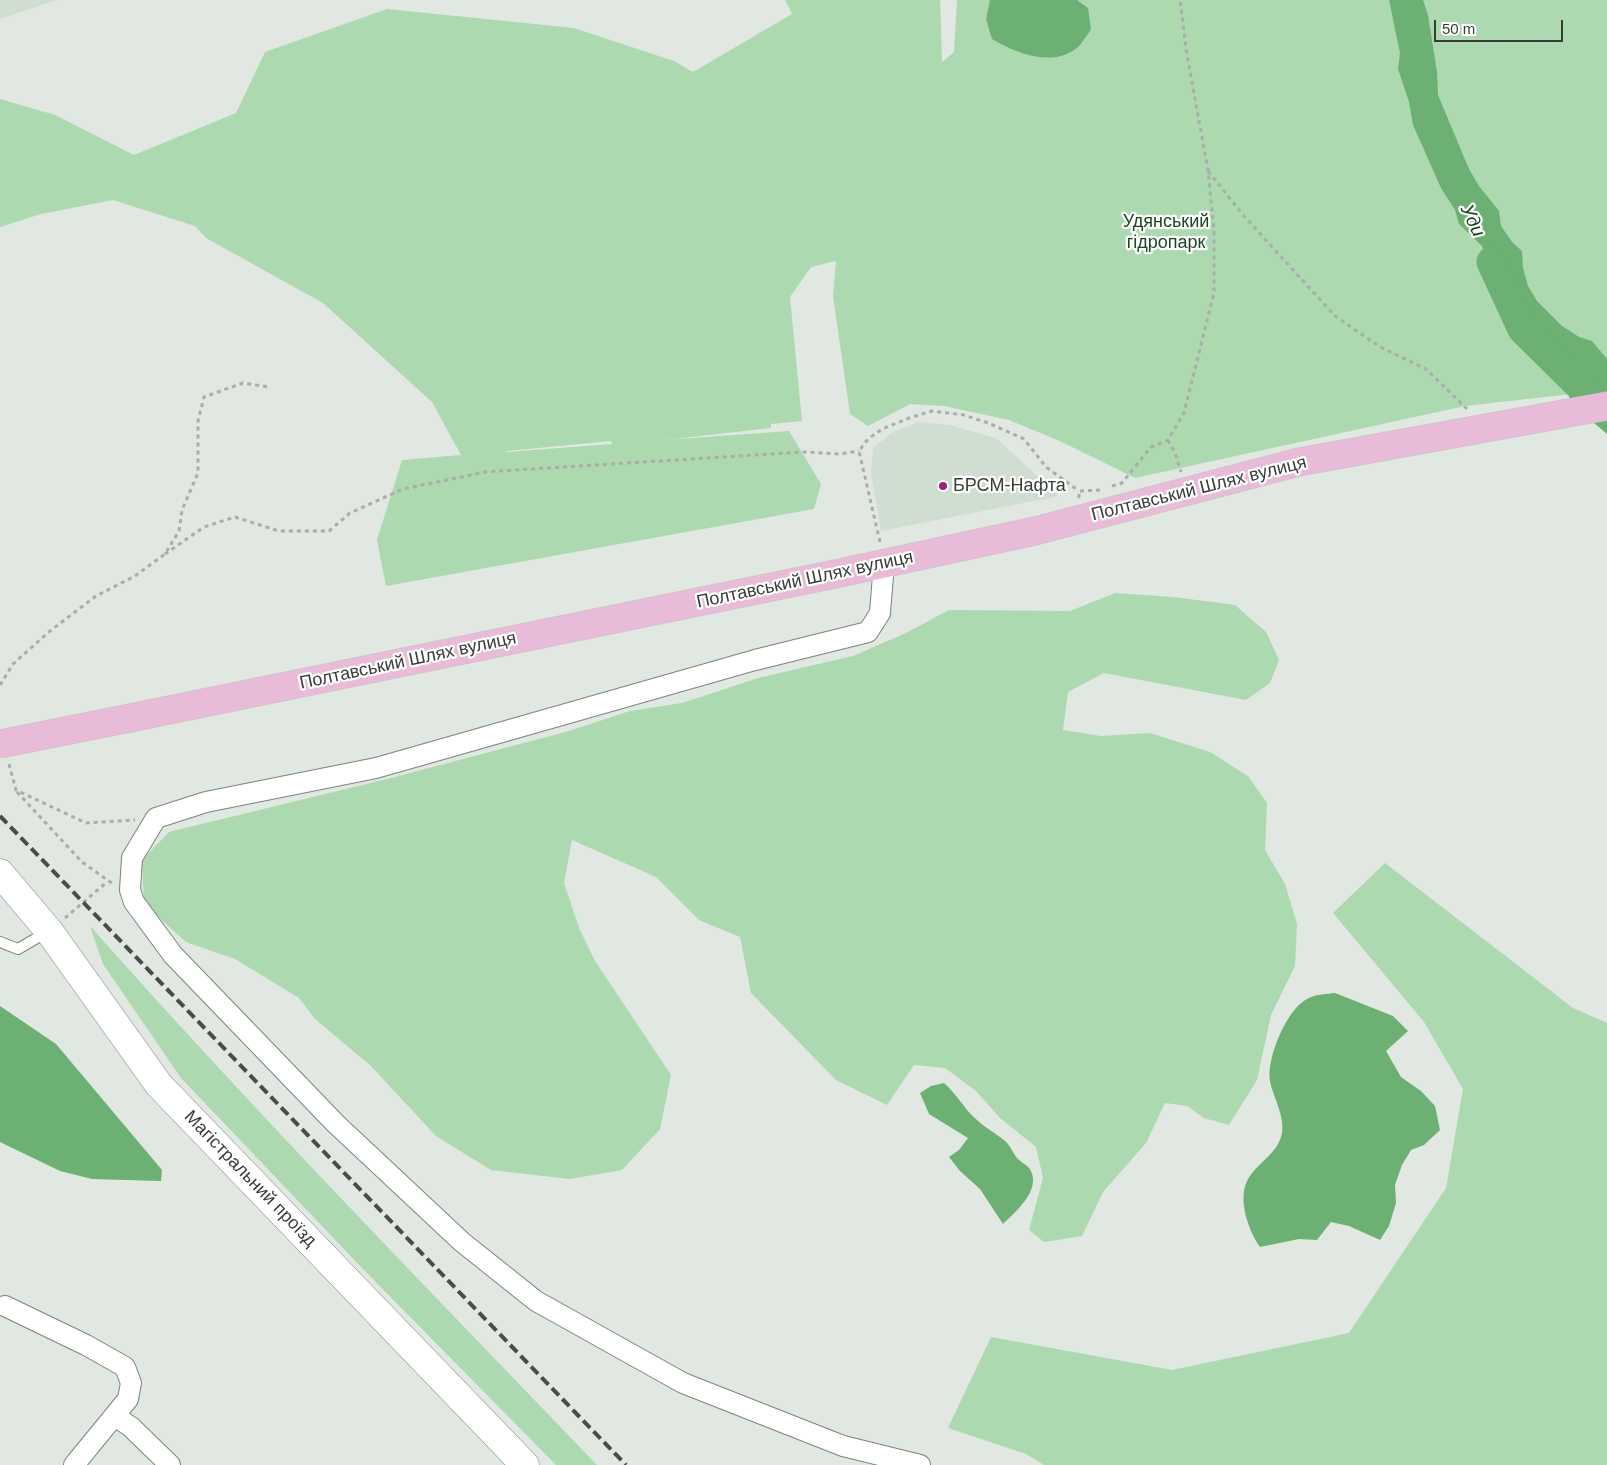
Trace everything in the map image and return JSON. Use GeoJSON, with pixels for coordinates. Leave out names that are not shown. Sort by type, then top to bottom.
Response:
{"type":"FeatureCollection","features":[{"type":"Feature","properties":{"kind":"main road","name":"Полтавський Шлях вулиця"},"geometry":{"type":"LineString","coordinates":[[3,750],[130,718],[1035,531],[1299,462],[1607,406]]}},
{"type":"Feature","properties":{"kind":"main road","name":"Магістральний проїзд"},"geometry":{"type":"LineString","coordinates":[[0,873],[49,930],[159,1085],[525,1465]]}},
{"type":"Feature","properties":{"kind":"street"},"geometry":{"type":"LineString","coordinates":[[884,563],[880,613],[868,632],[755,660],[376,768],[206,802],[156,818],[132,858],[130,890],[134,902],[173,955],[336,1124],[462,1242],[536,1301],[683,1383],[842,1446],[920,1465]]}},
{"type":"Feature","properties":{"kind":"street"},"geometry":{"type":"LineString","coordinates":[[5,1306],[86,1345],[125,1367],[131,1383],[128,1399],[74,1465]]}},
{"type":"Feature","properties":{"kind":"street"},"geometry":{"type":"LineString","coordinates":[[115,1416],[131,1427],[170,1465]]}},
{"type":"Feature","properties":{"kind":"lane"},"geometry":{"type":"LineString","coordinates":[[0,941],[18,949],[49,930]]}},
{"type":"Feature","properties":{"kind":"path"},"geometry":{"type":"LineString","coordinates":[[884,563],[859,452],[868,438],[882,429],[932,411],[964,415],[1024,439],[1046,467],[1079,491],[1102,490],[1122,483],[1151,447],[1168,440],[1184,413],[1214,293],[1214,232],[1208,170],[1186,55],[1180,0]]}},
{"type":"Feature","properties":{"kind":"path"},"geometry":{"type":"LineString","coordinates":[[1208,170],[1244,216],[1335,316],[1380,347],[1426,369],[1465,406],[1482,429]]}},
{"type":"Feature","properties":{"kind":"path"},"geometry":{"type":"LineString","coordinates":[[165,554],[179,532],[182,510],[198,473],[198,421],[204,397],[243,383],[269,387]]}},
{"type":"Feature","properties":{"kind":"path"},"geometry":{"type":"LineString","coordinates":[[1168,440],[1175,453],[1186,491]]}},
{"type":"Feature","properties":{"kind":"path"},"geometry":{"type":"LineString","coordinates":[[0,685],[13,664],[50,631],[96,596],[135,576],[204,527],[235,517],[279,531],[329,531],[350,513],[403,489],[484,472],[804,452],[840,454],[859,452]]}},
{"type":"Feature","properties":{"kind":"path"},"geometry":{"type":"LineString","coordinates":[[1079,491],[1080,519]]}},
{"type":"Feature","properties":{"kind":"path"},"geometry":{"type":"LineString","coordinates":[[3,750],[16,790],[82,862],[107,882],[130,890]]}},
{"type":"Feature","properties":{"kind":"path"},"geometry":{"type":"LineString","coordinates":[[16,790],[86,823],[156,818]]}},
{"type":"Feature","properties":{"kind":"path"},"geometry":{"type":"LineString","coordinates":[[49,930],[107,882]]}},
{"type":"Feature","properties":{"kind":"shaded area"},"geometry":{"type":"Polygon","coordinates":[[[0,0],[57,0],[0,19],[0,0]]]}},
{"type":"Feature","properties":{"kind":"shaded area"},"geometry":{"type":"Polygon","coordinates":[[[918,422],[949,425],[996,438],[1059,496],[881,531],[871,474],[873,448],[893,432],[918,422]]]}},
{"type":"Feature","properties":{"kind":"green space","name":"Удянський гідропарк"},"geometry":{"type":"Polygon","coordinates":[[[785,0],[940,0],[942,62],[954,52],[957,0],[1607,0],[1607,390],[1465,406],[1135,478],[1060,441],[1009,420],[944,406],[910,404],[868,426],[850,414],[833,296],[836,261],[811,267],[790,297],[802,421],[771,424],[771,428],[664,440],[789,431],[821,484],[814,509],[386,586],[377,540],[402,460],[461,455],[432,402],[323,303],[206,238],[195,226],[113,200],[41,214],[0,227],[0,99],[55,115],[134,155],[236,113],[265,52],[387,9],[574,28],[674,61],[693,72],[792,14],[785,0]],[[611,441],[506,452],[612,444],[611,441]]]}},
{"type":"Feature","properties":{"kind":"green space"},"geometry":{"type":"Polygon","coordinates":[[[1115,593],[1173,597],[1235,605],[1266,632],[1279,660],[1270,683],[1246,700],[1104,673],[1068,692],[1063,730],[1101,736],[1150,733],[1210,752],[1248,776],[1267,803],[1265,850],[1285,884],[1297,924],[1295,966],[1271,1015],[1257,1080],[1229,1125],[1204,1118],[1187,1106],[1165,1103],[1146,1143],[1103,1192],[1082,1236],[1044,1242],[1029,1230],[1043,1178],[1036,1147],[1000,1118],[976,1091],[945,1068],[914,1065],[887,1105],[836,1080],[751,993],[740,937],[699,920],[656,877],[572,840],[564,883],[579,928],[595,961],[671,1075],[660,1129],[622,1170],[570,1179],[491,1170],[436,1136],[371,1066],[315,1019],[299,998],[235,959],[186,942],[144,904],[142,860],[169,832],[395,777],[569,731],[630,711],[682,703],[758,678],[853,656],[906,633],[949,610],[1070,611],[1115,593]]]}},
{"type":"Feature","properties":{"kind":"green space"},"geometry":{"type":"Polygon","coordinates":[[[1385,863],[1573,1008],[1607,1023],[1607,1465],[1044,1465],[1026,1454],[948,1428],[991,1337],[1172,1370],[1349,1333],[1446,1188],[1463,1089],[1424,1022],[1333,913],[1385,863]]]}},
{"type":"Feature","properties":{"kind":"green space"},"geometry":{"type":"Polygon","coordinates":[[[90,926],[277,1130],[597,1465],[556,1465],[362,1268],[181,1078],[103,964],[90,926]]]}},
{"type":"Feature","properties":{"kind":"water"},"geometry":{"type":"Polygon","coordinates":[[[990,0],[1077,0],[1088,8],[1091,29],[1080,45],[1060,56],[1048,58],[1025,54],[992,39],[986,19],[990,0]]]}},
{"type":"Feature","properties":{"kind":"water"},"geometry":{"type":"Polygon","coordinates":[[[1389,0],[1423,0],[1428,15],[1437,72],[1438,95],[1469,169],[1479,186],[1499,211],[1501,226],[1512,242],[1522,251],[1523,268],[1528,286],[1537,301],[1562,326],[1579,337],[1592,341],[1607,359],[1607,434],[1581,412],[1569,397],[1577,370],[1566,359],[1562,364],[1553,360],[1544,351],[1536,339],[1537,332],[1522,318],[1504,292],[1487,261],[1482,246],[1459,224],[1455,210],[1441,188],[1413,125],[1409,102],[1398,69],[1400,53],[1389,0]]]}},
{"type":"Feature","properties":{"kind":"water"},"geometry":{"type":"Polygon","coordinates":[[[1335,993],[1393,1016],[1408,1031],[1386,1051],[1401,1077],[1421,1091],[1435,1106],[1440,1130],[1424,1145],[1411,1150],[1402,1165],[1395,1185],[1396,1203],[1389,1226],[1380,1240],[1349,1226],[1331,1222],[1317,1240],[1299,1239],[1260,1247],[1245,1214],[1244,1195],[1248,1179],[1276,1147],[1282,1133],[1282,1120],[1270,1081],[1271,1060],[1286,1022],[1301,1003],[1315,996],[1335,993]]]}},
{"type":"Feature","properties":{"kind":"water"},"geometry":{"type":"Polygon","coordinates":[[[0,1006],[56,1044],[162,1170],[161,1181],[92,1179],[60,1171],[0,1142],[0,1006]]]}},
{"type":"Feature","properties":{"kind":"water"},"geometry":{"type":"Polygon","coordinates":[[[944,1083],[972,1116],[1005,1141],[1018,1159],[1030,1169],[1033,1185],[1030,1192],[1026,1200],[1003,1224],[980,1189],[960,1171],[949,1157],[959,1150],[968,1138],[929,1114],[920,1093],[931,1086],[944,1083]]]}},
{"type":"Feature","properties":{"kind":"waterway","name":"Уди"},"geometry":{"type":"LineString","coordinates":[[1492,262],[1523,329],[1604,409]]}},
{"type":"Feature","properties":{"kind":"railway"},"geometry":{"type":"LineString","coordinates":[[0,816],[626,1465]]}},
{"type":"Feature","properties":{"kind":"place","name":"БРСМ-Нафта"},"geometry":{"type":"Point","coordinates":[943,486]}}]}
